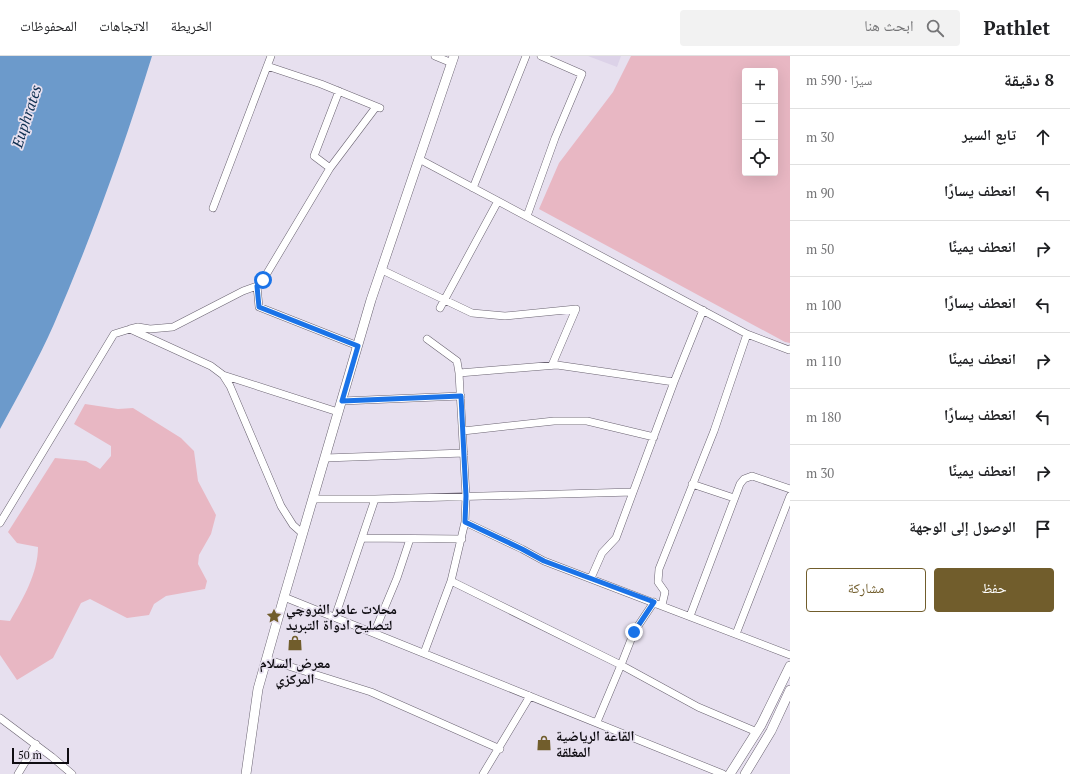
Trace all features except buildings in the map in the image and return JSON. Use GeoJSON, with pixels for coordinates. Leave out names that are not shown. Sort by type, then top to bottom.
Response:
{"type":"FeatureCollection","features":[{"type":"Feature","properties":{"kind":"street"},"geometry":{"type":"LineString","coordinates":[[213,208],[271,56]]}},
{"type":"Feature","properties":{"kind":"street"},"geometry":{"type":"LineString","coordinates":[[246,774],[258,689],[302,533],[382,270],[418,159],[453,59],[435,56]]}},
{"type":"Feature","properties":{"kind":"street"},"geometry":{"type":"LineString","coordinates":[[473,188],[526,56]]}},
{"type":"Feature","properties":{"kind":"street"},"geometry":{"type":"LineString","coordinates":[[526,216],[555,138],[582,74],[541,56]]}},
{"type":"Feature","properties":{"kind":"street"},"geometry":{"type":"LineString","coordinates":[[0,523],[114,334],[138,326],[150,329],[173,327],[236,294],[257,286],[263,280],[330,168],[378,107],[339,91],[267,66]]}},
{"type":"Feature","properties":{"kind":"street"},"geometry":{"type":"LineString","coordinates":[[330,168],[314,156],[339,91]]}},
{"type":"Feature","properties":{"kind":"street"},"geometry":{"type":"LineString","coordinates":[[418,159],[747,334],[789,350],[790,349]]}},
{"type":"Feature","properties":{"kind":"street"},"geometry":{"type":"LineString","coordinates":[[440,308],[498,201]]}},
{"type":"Feature","properties":{"kind":"street"},"geometry":{"type":"LineString","coordinates":[[382,270],[472,313],[504,316],[576,309],[552,365]]}},
{"type":"Feature","properties":{"kind":"street"},"geometry":{"type":"LineString","coordinates":[[257,286],[259,307],[358,346]]}},
{"type":"Feature","properties":{"kind":"street"},"geometry":{"type":"LineString","coordinates":[[591,578],[602,553],[616,538],[674,382],[703,310]]}},
{"type":"Feature","properties":{"kind":"street"},"geometry":{"type":"LineString","coordinates":[[130,329],[211,366],[223,375],[338,412]]}},
{"type":"Feature","properties":{"kind":"street"},"geometry":{"type":"LineString","coordinates":[[662,605],[665,592],[658,582],[659,569],[714,431],[747,334]]}},
{"type":"Feature","properties":{"kind":"street"},"geometry":{"type":"LineString","coordinates":[[424,653],[451,581],[465,522],[466,496],[460,373],[457,361],[427,339]]}},
{"type":"Feature","properties":{"kind":"street"},"geometry":{"type":"LineString","coordinates":[[460,373],[552,365],[674,382]]}},
{"type":"Feature","properties":{"kind":"street"},"geometry":{"type":"LineString","coordinates":[[223,375],[234,393],[281,506],[293,525],[302,533]]}},
{"type":"Feature","properties":{"kind":"street"},"geometry":{"type":"LineString","coordinates":[[342,401],[461,396]]}},
{"type":"Feature","properties":{"kind":"street"},"geometry":{"type":"LineString","coordinates":[[462,431],[554,421],[587,421],[654,438]]}},
{"type":"Feature","properties":{"kind":"street"},"geometry":{"type":"LineString","coordinates":[[325,458],[464,453]]}},
{"type":"Feature","properties":{"kind":"street"},"geometry":{"type":"LineString","coordinates":[[690,616],[740,484],[744,479],[752,476],[790,489]]}},
{"type":"Feature","properties":{"kind":"street"},"geometry":{"type":"LineString","coordinates":[[692,484],[734,498]]}},
{"type":"Feature","properties":{"kind":"street"},"geometry":{"type":"LineString","coordinates":[[313,499],[375,499],[633,492]]}},
{"type":"Feature","properties":{"kind":"street"},"geometry":{"type":"LineString","coordinates":[[736,634],[790,496]]}},
{"type":"Feature","properties":{"kind":"street"},"geometry":{"type":"LineString","coordinates":[[335,618],[375,499]]}},
{"type":"Feature","properties":{"kind":"street"},"geometry":{"type":"LineString","coordinates":[[465,522],[544,561],[790,655]]}},
{"type":"Feature","properties":{"kind":"street"},"geometry":{"type":"LineString","coordinates":[[363,538],[462,539]]}},
{"type":"Feature","properties":{"kind":"street"},"geometry":{"type":"LineString","coordinates":[[374,633],[397,578],[410,539]]}},
{"type":"Feature","properties":{"kind":"street"},"geometry":{"type":"LineString","coordinates":[[451,581],[620,665],[698,707],[757,732]]}},
{"type":"Feature","properties":{"kind":"street"},"geometry":{"type":"LineString","coordinates":[[284,597],[723,774]]}},
{"type":"Feature","properties":{"kind":"street"},"geometry":{"type":"LineString","coordinates":[[597,722],[634,632],[654,602]]}},
{"type":"Feature","properties":{"kind":"street"},"geometry":{"type":"LineString","coordinates":[[266,660],[371,692],[500,749]]}},
{"type":"Feature","properties":{"kind":"street"},"geometry":{"type":"LineString","coordinates":[[730,774],[757,732],[790,666]]}},
{"type":"Feature","properties":{"kind":"street"},"geometry":{"type":"LineString","coordinates":[[745,774],[771,730],[790,690]]}},
{"type":"Feature","properties":{"kind":"street"},"geometry":{"type":"LineString","coordinates":[[484,774],[530,696]]}},
{"type":"Feature","properties":{"kind":"street"},"geometry":{"type":"LineString","coordinates":[[0,718],[36,744],[72,774]]}},
{"type":"Feature","properties":{"kind":"street"},"geometry":{"type":"LineString","coordinates":[[18,774],[36,744]]}},
{"type":"Feature","properties":{"kind":"shaded area"},"geometry":{"type":"Polygon","coordinates":[[[588,56],[621,56],[617,67],[588,56]]]}},
{"type":"Feature","properties":{"kind":"shaded area"},"geometry":{"type":"Polygon","coordinates":[[[631,56],[790,56],[790,343],[785,342],[539,209],[559,163],[613,92],[631,56]]]}},
{"type":"Feature","properties":{"kind":"shaded area"},"geometry":{"type":"Polygon","coordinates":[[[85,404],[118,409],[133,408],[181,438],[194,451],[198,481],[216,515],[211,534],[199,555],[198,564],[207,581],[205,589],[166,596],[154,604],[149,615],[127,618],[90,599],[81,603],[53,658],[17,680],[0,655],[0,620],[10,621],[25,595],[33,576],[38,547],[17,543],[8,532],[55,458],[86,461],[100,469],[111,456],[111,446],[74,424],[85,404]]]}},
{"type":"Feature","properties":{"kind":"water","name":"Euphrates"},"geometry":{"type":"Polygon","coordinates":[[[0,56],[152,56],[107,191],[68,291],[41,351],[0,429],[0,56]]]}},
{"type":"Feature","properties":{"kind":"place","name":"محلات عامر الفروچي لتصليح ادواة التبريد"},"geometry":{"type":"Point","coordinates":[274,616]}},
{"type":"Feature","properties":{"kind":"place","name":"معرض السلام المركزي"},"geometry":{"type":"Point","coordinates":[295,643]}},
{"type":"Feature","properties":{"kind":"place","name":"القاعة الرياضية المغلقة"},"geometry":{"type":"Point","coordinates":[544,743]}},
{"type":"Feature","properties":{"kind":"route"},"geometry":{"type":"LineString","coordinates":[[263,280],[257,286],[259,307],[358,346],[342,401],[461,396],[466,496],[465,522],[544,561],[654,602],[634,632]]}}]}
